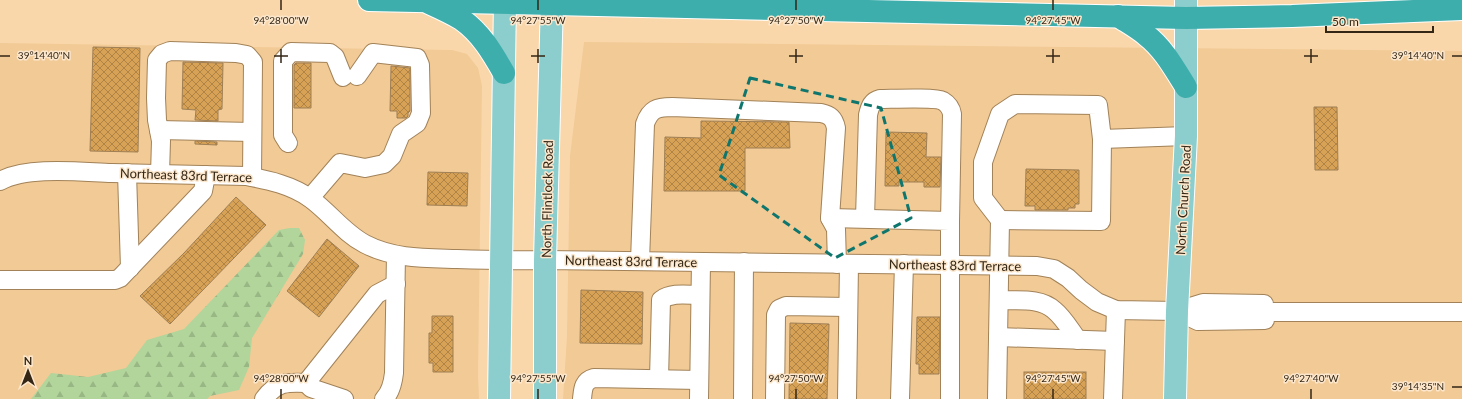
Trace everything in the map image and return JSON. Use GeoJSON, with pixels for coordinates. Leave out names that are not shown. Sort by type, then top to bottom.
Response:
{"type":"FeatureCollection","features":[{"type":"Feature","properties":{"kind":"highway"},"geometry":{"type":"LineString","coordinates":[[369,0],[552,2],[1118,16],[1186,9],[1292,16],[1462,9]]}},
{"type":"Feature","properties":{"kind":"highway"},"geometry":{"type":"LineString","coordinates":[[425,1],[460,18],[475,31],[488,46],[504,73]]}},
{"type":"Feature","properties":{"kind":"highway"},"geometry":{"type":"LineString","coordinates":[[1118,16],[1146,35],[1160,47],[1186,87]]}},
{"type":"Feature","properties":{"kind":"main road"},"geometry":{"type":"LineString","coordinates":[[499,399],[505,1]]}},
{"type":"Feature","properties":{"kind":"main road","name":"North Flintlock Road"},"geometry":{"type":"LineString","coordinates":[[545,399],[545,260],[552,2]]}},
{"type":"Feature","properties":{"kind":"main road","name":"North Church Road"},"geometry":{"type":"LineString","coordinates":[[1175,399],[1177,311],[1186,136],[1186,9]]}},
{"type":"Feature","properties":{"kind":"street"},"geometry":{"type":"LineString","coordinates":[[160,174],[161,140],[157,120],[156,98],[157,60],[162,54],[170,51],[236,53],[246,55],[253,62],[252,177]]}},
{"type":"Feature","properties":{"kind":"street"},"geometry":{"type":"LineString","coordinates":[[288,143],[283,136],[283,61],[291,52],[330,53],[336,57],[350,76],[373,54],[417,58],[420,65],[421,113],[417,123],[401,134],[392,156],[384,164],[365,168],[340,163],[310,198]]}},
{"type":"Feature","properties":{"kind":"street"},"geometry":{"type":"LineString","coordinates":[[865,218],[868,114],[871,104],[880,99],[938,100],[948,105],[952,114],[949,265],[950,399]]}},
{"type":"Feature","properties":{"kind":"street"},"geometry":{"type":"LineString","coordinates":[[997,399],[1000,220],[983,198],[983,162],[1000,114],[1014,104],[1098,106],[1102,139],[1101,221],[1000,220]]}},
{"type":"Feature","properties":{"kind":"street"},"geometry":{"type":"LineString","coordinates":[[640,261],[645,124],[648,115],[654,109],[661,107],[821,113],[829,115],[834,120],[836,128],[830,218],[836,229],[843,264],[848,307],[847,399]]}},
{"type":"Feature","properties":{"kind":"street"},"geometry":{"type":"LineString","coordinates":[[159,130],[252,132]]}},
{"type":"Feature","properties":{"kind":"street"},"geometry":{"type":"LineString","coordinates":[[1102,139],[1186,136]]}},
{"type":"Feature","properties":{"kind":"street","name":"Northeast 83rd Terrace"},"geometry":{"type":"LineString","coordinates":[[0,180],[13,175],[27,173],[62,172],[206,175],[252,177],[270,180],[291,188],[310,198],[345,230],[364,243],[382,251],[414,258],[501,261],[545,260],[1037,266],[1054,270],[1068,278],[1097,302],[1116,310],[1177,311]]}},
{"type":"Feature","properties":{"kind":"street"},"geometry":{"type":"LineString","coordinates":[[127,173],[130,268]]}},
{"type":"Feature","properties":{"kind":"street"},"geometry":{"type":"LineString","coordinates":[[0,280],[115,280],[120,278],[204,191],[206,175]]}},
{"type":"Feature","properties":{"kind":"street"},"geometry":{"type":"LineString","coordinates":[[830,218],[950,221]]}},
{"type":"Feature","properties":{"kind":"street"},"geometry":{"type":"LineString","coordinates":[[384,399],[387,396],[392,384],[394,373],[396,255]]}},
{"type":"Feature","properties":{"kind":"street"},"geometry":{"type":"LineString","coordinates":[[699,399],[700,262]]}},
{"type":"Feature","properties":{"kind":"street"},"geometry":{"type":"LineString","coordinates":[[743,399],[744,262]]}},
{"type":"Feature","properties":{"kind":"street"},"geometry":{"type":"LineString","coordinates":[[900,399],[904,264]]}},
{"type":"Feature","properties":{"kind":"street"},"geometry":{"type":"LineString","coordinates":[[306,383],[377,294],[396,284]]}},
{"type":"Feature","properties":{"kind":"street"},"geometry":{"type":"LineString","coordinates":[[659,379],[661,300],[667,296],[675,294],[700,296]]}},
{"type":"Feature","properties":{"kind":"street"},"geometry":{"type":"LineString","coordinates":[[999,300],[1031,301],[1048,306],[1056,311],[1078,340]]}},
{"type":"Feature","properties":{"kind":"street"},"geometry":{"type":"LineString","coordinates":[[775,399],[776,315],[780,309],[786,306],[848,307]]}},
{"type":"Feature","properties":{"kind":"street"},"geometry":{"type":"LineString","coordinates":[[1113,399],[1116,310]]}},
{"type":"Feature","properties":{"kind":"street"},"geometry":{"type":"LineString","coordinates":[[1177,311],[1198,321],[1264,312],[1462,312]]}},
{"type":"Feature","properties":{"kind":"street"},"geometry":{"type":"LineString","coordinates":[[998,337],[1115,342]]}},
{"type":"Feature","properties":{"kind":"street"},"geometry":{"type":"LineString","coordinates":[[582,399],[585,383],[589,379],[594,378],[699,380]]}},
{"type":"Feature","properties":{"kind":"street"},"geometry":{"type":"LineString","coordinates":[[264,399],[278,386],[289,382],[306,383],[311,388],[344,399]]}},
{"type":"Feature","properties":{"kind":"highlighted area"},"geometry":{"type":"Polygon","coordinates":[[[750,78],[881,108],[911,218],[835,258],[719,175],[750,78]]]}},
{"type":"Feature","properties":{"kind":"shaded area"},"geometry":{"type":"Polygon","coordinates":[[[584,42],[1462,51],[1462,399],[563,399],[567,336],[570,156],[584,42]]]}},
{"type":"Feature","properties":{"kind":"shaded area"},"geometry":{"type":"Polygon","coordinates":[[[0,43],[452,50],[467,54],[478,68],[482,86],[478,375],[479,399],[0,399],[0,43]]]}},
{"type":"Feature","properties":{"kind":"green space"},"geometry":{"type":"Polygon","coordinates":[[[299,228],[305,240],[303,254],[252,338],[249,367],[239,390],[210,396],[207,399],[31,399],[51,373],[88,377],[126,368],[147,340],[184,329],[279,230],[299,228]]]}},
{"type":"Feature","properties":{"kind":"building"},"geometry":{"type":"Polygon","coordinates":[[[93,47],[140,48],[138,152],[90,151],[93,47]]]}},
{"type":"Feature","properties":{"kind":"building"},"geometry":{"type":"Polygon","coordinates":[[[183,62],[223,63],[222,109],[218,110],[218,121],[195,120],[196,110],[182,109],[183,62]]]}},
{"type":"Feature","properties":{"kind":"building"},"geometry":{"type":"Polygon","coordinates":[[[296,63],[311,63],[311,108],[294,108],[294,65],[296,63]]]}},
{"type":"Feature","properties":{"kind":"building"},"geometry":{"type":"Polygon","coordinates":[[[391,66],[410,68],[410,111],[406,118],[397,118],[397,111],[390,111],[391,66]]]}},
{"type":"Feature","properties":{"kind":"building"},"geometry":{"type":"Polygon","coordinates":[[[1314,107],[1337,107],[1338,170],[1315,170],[1314,107]]]}},
{"type":"Feature","properties":{"kind":"building"},"geometry":{"type":"Polygon","coordinates":[[[701,121],[789,122],[790,148],[745,148],[745,191],[664,191],[665,137],[701,138],[701,121]]]}},
{"type":"Feature","properties":{"kind":"building"},"geometry":{"type":"Polygon","coordinates":[[[886,132],[927,133],[926,157],[941,157],[940,187],[924,187],[924,182],[899,182],[899,186],[885,186],[886,132]]]}},
{"type":"Feature","properties":{"kind":"building"},"geometry":{"type":"Polygon","coordinates":[[[195,141],[217,142],[217,145],[195,144],[195,141]]]}},
{"type":"Feature","properties":{"kind":"building"},"geometry":{"type":"Polygon","coordinates":[[[1026,169],[1079,170],[1079,204],[1075,204],[1075,208],[1068,208],[1068,210],[1035,210],[1035,206],[1025,206],[1026,169]]]}},
{"type":"Feature","properties":{"kind":"building"},"geometry":{"type":"Polygon","coordinates":[[[428,172],[468,173],[467,206],[427,205],[428,172]]]}},
{"type":"Feature","properties":{"kind":"building"},"geometry":{"type":"Polygon","coordinates":[[[236,197],[266,225],[170,324],[140,296],[184,253],[236,197]]]}},
{"type":"Feature","properties":{"kind":"building"},"geometry":{"type":"Polygon","coordinates":[[[327,239],[359,266],[319,317],[287,291],[327,239]]]}},
{"type":"Feature","properties":{"kind":"building"},"geometry":{"type":"Polygon","coordinates":[[[581,290],[643,292],[642,344],[580,343],[581,290]]]}},
{"type":"Feature","properties":{"kind":"building"},"geometry":{"type":"Polygon","coordinates":[[[432,316],[453,316],[453,372],[433,372],[433,363],[429,363],[429,333],[432,333],[432,316]]]}},
{"type":"Feature","properties":{"kind":"building"},"geometry":{"type":"Polygon","coordinates":[[[917,317],[940,317],[939,374],[919,374],[919,364],[916,364],[917,317]]]}},
{"type":"Feature","properties":{"kind":"building"},"geometry":{"type":"Polygon","coordinates":[[[790,323],[829,324],[827,399],[789,399],[790,323]]]}},
{"type":"Feature","properties":{"kind":"building"},"geometry":{"type":"Polygon","coordinates":[[[1024,372],[1086,372],[1086,399],[1024,399],[1024,372]]]}}]}
